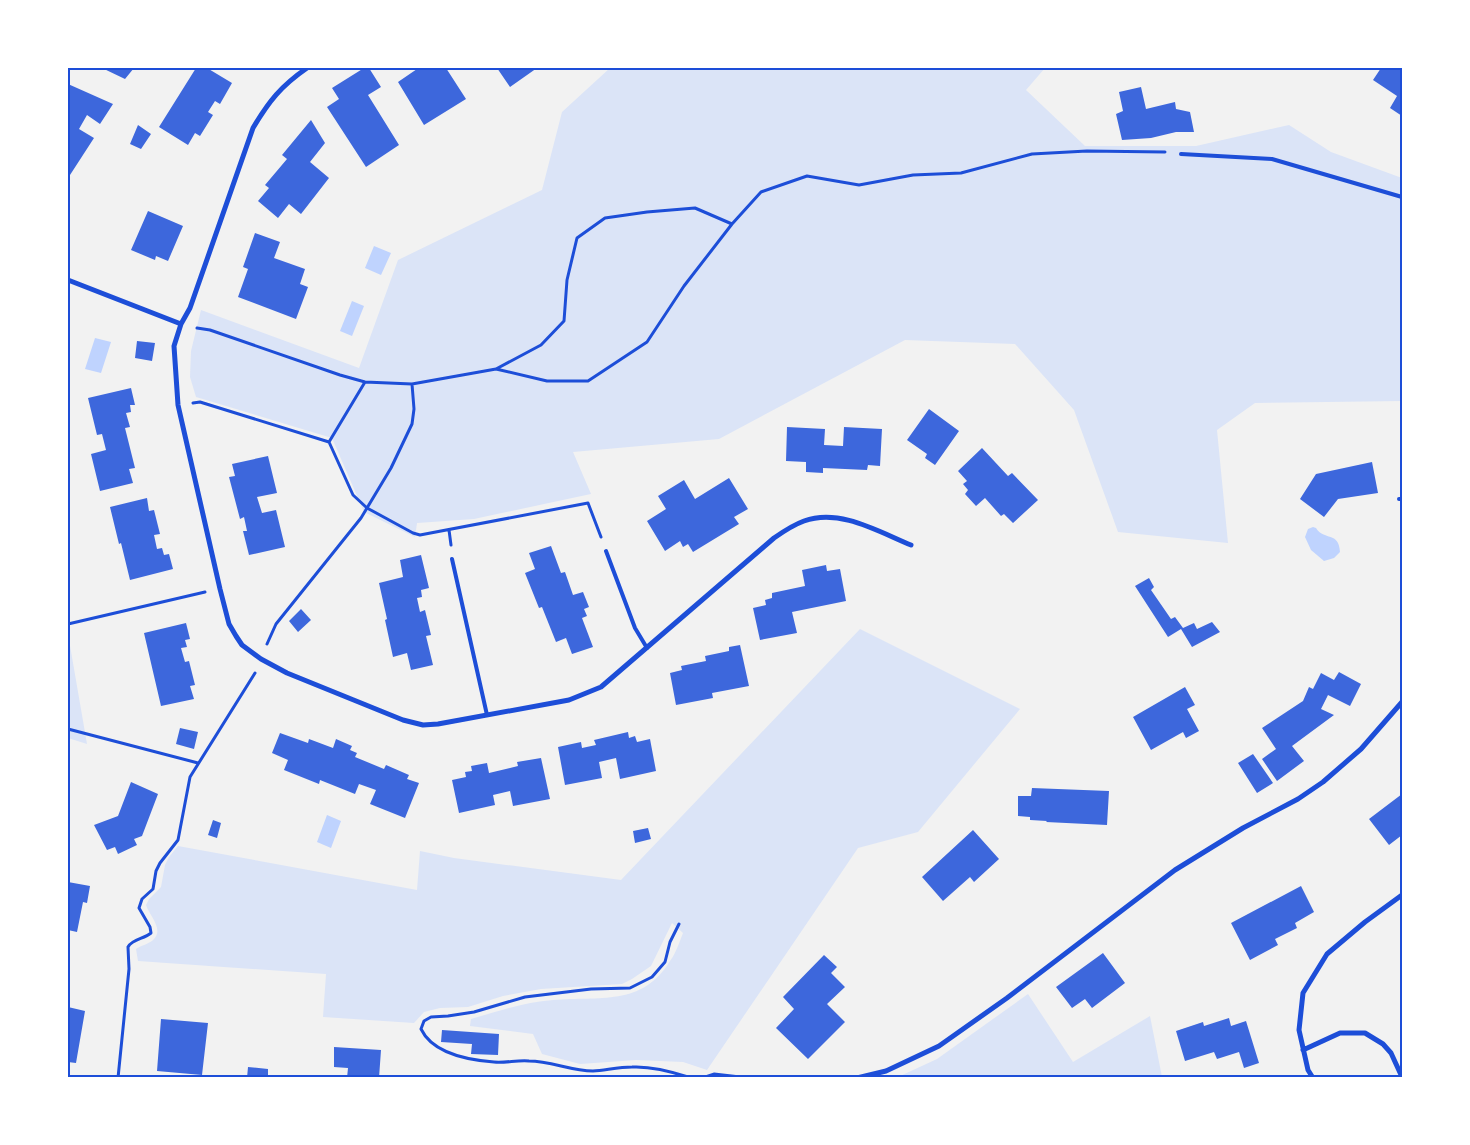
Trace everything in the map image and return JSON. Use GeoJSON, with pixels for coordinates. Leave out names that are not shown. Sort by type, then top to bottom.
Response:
{"type":"FeatureCollection","features":[{"type":"Feature","properties":{"kind":"street"},"geometry":{"type":"LineString","coordinates":[[307,68],[288,80],[267,104],[253,128],[190,308],[181,324],[174,346],[178,405],[229,624],[242,645],[261,659],[286,673],[410,721],[423,725],[438,724],[569,700],[601,687],[774,538],[792,526],[806,520],[822,517],[854,521],[911,545]]}},
{"type":"Feature","properties":{"kind":"street"},"geometry":{"type":"LineString","coordinates":[[68,280],[181,324]]}},
{"type":"Feature","properties":{"kind":"street"},"geometry":{"type":"LineString","coordinates":[[857,1078],[886,1071],[939,1046],[1007,998],[1175,870],[1243,828],[1298,799],[1323,782],[1361,749],[1402,702]]}},
{"type":"Feature","properties":{"kind":"street"},"geometry":{"type":"LineString","coordinates":[[1313,1078],[1308,1070],[1299,1030],[1303,993],[1327,954],[1365,922],[1402,895]]}},
{"type":"Feature","properties":{"kind":"street"},"geometry":{"type":"LineString","coordinates":[[1303,1050],[1340,1034],[1365,1033],[1384,1044],[1391,1053],[1402,1077]]}},
{"type":"Feature","properties":{"kind":"street"},"geometry":{"type":"LineString","coordinates":[[705,1078],[714,1075],[740,1078]]}},
{"type":"Feature","properties":{"kind":"lane"},"geometry":{"type":"LineString","coordinates":[[1181,154],[1272,159],[1402,197]]}},
{"type":"Feature","properties":{"kind":"lane"},"geometry":{"type":"LineString","coordinates":[[606,551],[635,628],[647,648]]}},
{"type":"Feature","properties":{"kind":"lane"},"geometry":{"type":"LineString","coordinates":[[452,559],[487,716]]}},
{"type":"Feature","properties":{"kind":"path"},"geometry":{"type":"LineString","coordinates":[[496,369],[546,381],[588,381],[647,342],[684,286],[732,224],[760,192],[807,176],[859,186],[913,175],[961,173],[1032,154],[1148,151],[1181,154]]}},
{"type":"Feature","properties":{"kind":"path"},"geometry":{"type":"LineString","coordinates":[[181,324],[210,330],[365,382],[412,384],[496,369],[541,345],[564,320],[567,280],[577,238],[605,218],[695,208],[732,224]]}},
{"type":"Feature","properties":{"kind":"path"},"geometry":{"type":"LineString","coordinates":[[329,442],[365,382]]}},
{"type":"Feature","properties":{"kind":"path"},"geometry":{"type":"LineString","coordinates":[[118,1078],[129,968],[128,947],[132,942],[151,933],[139,908],[140,904],[142,899],[153,889],[156,871],[178,840],[190,777],[254,676],[276,624],[361,518],[391,468],[412,424],[414,409],[412,384]]}},
{"type":"Feature","properties":{"kind":"path"},"geometry":{"type":"LineString","coordinates":[[178,405],[200,402],[329,442],[353,495],[367,508],[413,533],[420,535],[588,503],[606,551]]}},
{"type":"Feature","properties":{"kind":"path"},"geometry":{"type":"LineString","coordinates":[[68,624],[220,589]]}},
{"type":"Feature","properties":{"kind":"path"},"geometry":{"type":"LineString","coordinates":[[68,730],[198,763]]}},
{"type":"Feature","properties":{"kind":"path"},"geometry":{"type":"LineString","coordinates":[[680,924],[670,942],[665,962],[652,977],[630,988],[591,989],[526,997],[474,1012],[431,1017],[424,1022],[421,1029],[424,1036],[439,1049],[469,1059],[495,1062],[529,1061],[593,1071],[632,1067],[658,1068],[690,1078]]}},
{"type":"Feature","properties":{"kind":"shaded area"},"geometry":{"type":"Polygon","coordinates":[[[610,68],[1045,68],[1026,90],[1085,146],[1196,146],[1289,125],[1331,152],[1402,178],[1402,401],[1255,403],[1217,430],[1228,543],[1118,532],[1074,410],[1015,344],[905,340],[719,439],[573,452],[591,494],[474,519],[417,523],[415,537],[364,512],[332,438],[196,397],[190,377],[191,351],[201,310],[359,368],[398,260],[542,190],[562,112],[610,68]]]}},
{"type":"Feature","properties":{"kind":"shaded area"},"geometry":{"type":"Polygon","coordinates":[[[860,629],[1020,709],[918,832],[858,848],[707,1070],[683,1062],[636,1060],[580,1064],[542,1054],[533,1034],[470,1026],[471,1019],[522,1005],[553,1000],[618,996],[646,986],[659,976],[677,948],[683,933],[672,923],[651,966],[622,984],[541,989],[503,996],[468,1007],[440,1008],[424,1012],[414,1023],[323,1017],[326,974],[138,961],[136,949],[152,941],[157,935],[157,926],[146,905],[149,899],[161,887],[165,865],[178,846],[417,890],[420,851],[454,858],[621,880],[860,629]]]}},
{"type":"Feature","properties":{"kind":"shaded area"},"geometry":{"type":"Polygon","coordinates":[[[68,634],[87,744],[68,738],[68,634]]]}},
{"type":"Feature","properties":{"kind":"shaded area"},"geometry":{"type":"Polygon","coordinates":[[[1028,994],[1073,1062],[1150,1016],[1162,1077],[898,1077],[937,1059],[1028,994]]]}},
{"type":"Feature","properties":{"kind":"water"},"geometry":{"type":"Polygon","coordinates":[[[374,246],[391,253],[381,275],[365,268],[374,246]]]}},
{"type":"Feature","properties":{"kind":"water"},"geometry":{"type":"Polygon","coordinates":[[[352,301],[364,306],[352,336],[340,331],[352,301]]]}},
{"type":"Feature","properties":{"kind":"water"},"geometry":{"type":"Polygon","coordinates":[[[95,338],[111,342],[101,373],[85,369],[95,338]]]}},
{"type":"Feature","properties":{"kind":"water"},"geometry":{"type":"Polygon","coordinates":[[[1313,527],[1337,541],[1340,552],[1334,558],[1324,561],[1311,550],[1305,537],[1308,529],[1313,527]]]}},
{"type":"Feature","properties":{"kind":"water"},"geometry":{"type":"Polygon","coordinates":[[[327,815],[341,821],[331,848],[317,842],[327,815]]]}},
{"type":"Feature","properties":{"kind":"building"},"geometry":{"type":"Polygon","coordinates":[[[102,68],[134,68],[125,79],[102,68]]]}},
{"type":"Feature","properties":{"kind":"building"},"geometry":{"type":"Polygon","coordinates":[[[196,68],[207,68],[232,83],[220,104],[215,101],[208,112],[213,115],[200,136],[195,133],[188,145],[159,127],[196,68]]]}},
{"type":"Feature","properties":{"kind":"building"},"geometry":{"type":"Polygon","coordinates":[[[364,68],[369,68],[381,87],[368,95],[399,145],[366,167],[327,107],[339,99],[332,88],[364,68]]]}},
{"type":"Feature","properties":{"kind":"building"},"geometry":{"type":"Polygon","coordinates":[[[416,68],[446,68],[466,99],[424,125],[398,82],[416,68]]]}},
{"type":"Feature","properties":{"kind":"building"},"geometry":{"type":"Polygon","coordinates":[[[497,68],[537,68],[510,87],[497,68]]]}},
{"type":"Feature","properties":{"kind":"building"},"geometry":{"type":"Polygon","coordinates":[[[1381,68],[1402,68],[1402,116],[1390,108],[1397,96],[1373,80],[1381,68]]]}},
{"type":"Feature","properties":{"kind":"building"},"geometry":{"type":"Polygon","coordinates":[[[68,84],[113,104],[100,124],[87,115],[79,129],[94,138],[70,175],[68,174],[68,84]]]}},
{"type":"Feature","properties":{"kind":"building"},"geometry":{"type":"Polygon","coordinates":[[[1141,87],[1146,109],[1175,102],[1176,109],[1190,112],[1194,132],[1176,132],[1151,138],[1122,140],[1116,114],[1123,111],[1119,92],[1141,87]]]}},
{"type":"Feature","properties":{"kind":"building"},"geometry":{"type":"Polygon","coordinates":[[[311,120],[325,143],[310,162],[329,178],[301,214],[289,204],[278,218],[258,201],[269,188],[265,185],[287,159],[282,155],[311,120]]]}},
{"type":"Feature","properties":{"kind":"building"},"geometry":{"type":"Polygon","coordinates":[[[138,125],[151,134],[141,149],[130,144],[138,125]]]}},
{"type":"Feature","properties":{"kind":"building"},"geometry":{"type":"Polygon","coordinates":[[[148,211],[183,226],[168,261],[156,256],[155,260],[131,250],[148,211]]]}},
{"type":"Feature","properties":{"kind":"building"},"geometry":{"type":"Polygon","coordinates":[[[255,233],[280,242],[274,258],[305,269],[300,284],[308,287],[296,319],[238,297],[248,269],[243,267],[255,233]]]}},
{"type":"Feature","properties":{"kind":"building"},"geometry":{"type":"Polygon","coordinates":[[[137,341],[155,343],[152,361],[135,358],[137,341]]]}},
{"type":"Feature","properties":{"kind":"building"},"geometry":{"type":"Polygon","coordinates":[[[131,388],[135,405],[130,405],[131,412],[126,413],[130,427],[125,428],[135,468],[129,469],[133,483],[100,491],[91,454],[106,450],[102,434],[97,435],[88,398],[131,388]]]}},
{"type":"Feature","properties":{"kind":"building"},"geometry":{"type":"Polygon","coordinates":[[[929,409],[959,431],[935,465],[925,458],[927,454],[907,440],[929,409]]]}},
{"type":"Feature","properties":{"kind":"building"},"geometry":{"type":"Polygon","coordinates":[[[787,427],[825,429],[824,445],[843,446],[844,427],[882,429],[880,466],[868,465],[867,470],[823,468],[823,473],[806,472],[806,462],[786,461],[787,427]]]}},
{"type":"Feature","properties":{"kind":"building"},"geometry":{"type":"Polygon","coordinates":[[[982,448],[1008,476],[1012,473],[1038,500],[1013,523],[1004,514],[1001,516],[985,498],[976,506],[965,494],[968,490],[963,484],[967,481],[958,471],[982,448]]]}},
{"type":"Feature","properties":{"kind":"building"},"geometry":{"type":"Polygon","coordinates":[[[268,456],[277,493],[257,497],[262,513],[276,510],[285,547],[249,555],[243,531],[247,531],[244,517],[240,519],[229,477],[235,476],[232,464],[268,456]]]}},
{"type":"Feature","properties":{"kind":"building"},"geometry":{"type":"Polygon","coordinates":[[[1372,462],[1378,493],[1338,499],[1324,517],[1300,499],[1316,474],[1372,462]]]}},
{"type":"Feature","properties":{"kind":"building"},"geometry":{"type":"Polygon","coordinates":[[[729,478],[748,509],[734,517],[739,524],[693,552],[688,544],[683,547],[680,541],[665,551],[647,521],[666,509],[658,496],[684,480],[695,499],[729,478]]]}},
{"type":"Feature","properties":{"kind":"building"},"geometry":{"type":"Polygon","coordinates":[[[147,498],[149,511],[154,510],[160,534],[154,535],[157,549],[162,548],[164,555],[169,554],[173,569],[130,580],[110,507],[147,498]]]}},
{"type":"Feature","properties":{"kind":"building"},"geometry":{"type":"Polygon","coordinates":[[[551,546],[561,573],[565,572],[573,595],[583,592],[589,607],[584,609],[587,616],[582,618],[593,647],[572,654],[566,638],[556,642],[542,607],[539,608],[525,573],[535,569],[529,553],[551,546]]]}},
{"type":"Feature","properties":{"kind":"building"},"geometry":{"type":"Polygon","coordinates":[[[421,555],[429,588],[421,590],[422,597],[417,598],[420,612],[425,610],[431,635],[426,636],[433,665],[411,670],[407,653],[393,657],[379,583],[403,577],[400,560],[421,555]]]}},
{"type":"Feature","properties":{"kind":"building"},"geometry":{"type":"Polygon","coordinates":[[[826,565],[827,571],[840,569],[846,601],[792,612],[797,633],[760,640],[753,608],[766,605],[765,600],[772,598],[772,593],[805,586],[802,570],[826,565]]]}},
{"type":"Feature","properties":{"kind":"building"},"geometry":{"type":"Polygon","coordinates":[[[1149,578],[1154,587],[1151,590],[1171,619],[1175,617],[1183,628],[1194,623],[1197,629],[1212,622],[1220,632],[1192,647],[1181,629],[1168,637],[1135,586],[1149,578]]]}},
{"type":"Feature","properties":{"kind":"building"},"geometry":{"type":"Polygon","coordinates":[[[301,609],[311,620],[298,632],[289,621],[301,609]]]}},
{"type":"Feature","properties":{"kind":"building"},"geometry":{"type":"Polygon","coordinates":[[[186,623],[190,639],[185,640],[187,647],[181,648],[185,662],[189,661],[195,685],[190,686],[194,699],[161,706],[144,633],[186,623]]]}},
{"type":"Feature","properties":{"kind":"building"},"geometry":{"type":"Polygon","coordinates":[[[740,645],[749,686],[712,693],[713,698],[676,705],[670,673],[682,670],[681,666],[706,661],[705,656],[729,651],[729,647],[740,645]]]}},
{"type":"Feature","properties":{"kind":"building"},"geometry":{"type":"Polygon","coordinates":[[[1339,672],[1361,684],[1350,706],[1328,695],[1321,709],[1334,715],[1292,746],[1304,761],[1277,781],[1262,759],[1276,749],[1262,728],[1303,701],[1309,687],[1313,689],[1321,673],[1334,680],[1339,672]]]}},
{"type":"Feature","properties":{"kind":"building"},"geometry":{"type":"Polygon","coordinates":[[[1185,687],[1195,705],[1187,709],[1199,731],[1186,738],[1183,732],[1151,750],[1133,717],[1185,687]]]}},
{"type":"Feature","properties":{"kind":"building"},"geometry":{"type":"Polygon","coordinates":[[[180,728],[198,732],[194,749],[176,744],[180,728]]]}},
{"type":"Feature","properties":{"kind":"building"},"geometry":{"type":"Polygon","coordinates":[[[628,732],[629,738],[635,736],[637,742],[650,739],[656,771],[620,779],[616,758],[599,762],[602,778],[565,785],[558,747],[581,742],[582,748],[596,745],[594,740],[628,732]]]}},
{"type":"Feature","properties":{"kind":"building"},"geometry":{"type":"Polygon","coordinates":[[[280,733],[308,743],[309,739],[333,748],[336,739],[352,746],[350,750],[357,753],[355,757],[384,769],[386,765],[409,775],[407,779],[419,783],[405,818],[370,804],[376,790],[359,784],[355,794],[320,780],[319,784],[284,770],[288,760],[272,753],[280,733]]]}},
{"type":"Feature","properties":{"kind":"building"},"geometry":{"type":"Polygon","coordinates":[[[1253,754],[1273,783],[1257,793],[1238,763],[1253,754]]]}},
{"type":"Feature","properties":{"kind":"building"},"geometry":{"type":"Polygon","coordinates":[[[541,758],[550,799],[513,806],[510,791],[493,795],[495,805],[459,813],[452,780],[466,777],[465,772],[472,771],[471,766],[487,763],[489,773],[518,766],[517,762],[541,758]]]}},
{"type":"Feature","properties":{"kind":"building"},"geometry":{"type":"Polygon","coordinates":[[[131,782],[158,794],[142,836],[134,839],[137,845],[118,854],[115,847],[107,850],[94,825],[118,816],[131,782]]]}},
{"type":"Feature","properties":{"kind":"building"},"geometry":{"type":"Polygon","coordinates":[[[1032,788],[1109,791],[1107,825],[1046,822],[1030,820],[1030,817],[1018,816],[1018,796],[1031,796],[1032,788]]]}},
{"type":"Feature","properties":{"kind":"building"},"geometry":{"type":"Polygon","coordinates":[[[1402,794],[1402,835],[1389,845],[1369,819],[1402,794]]]}},
{"type":"Feature","properties":{"kind":"building"},"geometry":{"type":"Polygon","coordinates":[[[213,820],[221,823],[217,838],[208,835],[213,820]]]}},
{"type":"Feature","properties":{"kind":"building"},"geometry":{"type":"Polygon","coordinates":[[[648,828],[651,839],[635,843],[633,831],[648,828]]]}},
{"type":"Feature","properties":{"kind":"building"},"geometry":{"type":"Polygon","coordinates":[[[973,830],[999,859],[974,882],[970,877],[943,901],[922,877],[973,830]]]}},
{"type":"Feature","properties":{"kind":"building"},"geometry":{"type":"Polygon","coordinates":[[[68,882],[90,886],[87,903],[83,902],[77,932],[68,930],[68,882]]]}},
{"type":"Feature","properties":{"kind":"building"},"geometry":{"type":"Polygon","coordinates":[[[1301,886],[1314,912],[1295,923],[1297,928],[1275,939],[1278,945],[1250,960],[1231,923],[1301,886]]]}},
{"type":"Feature","properties":{"kind":"building"},"geometry":{"type":"Polygon","coordinates":[[[1103,953],[1125,983],[1092,1008],[1085,999],[1072,1008],[1056,987],[1103,953]]]}},
{"type":"Feature","properties":{"kind":"building"},"geometry":{"type":"Polygon","coordinates":[[[824,955],[837,967],[831,973],[845,987],[827,1004],[845,1022],[808,1059],[776,1028],[794,1009],[783,997],[824,955]]]}},
{"type":"Feature","properties":{"kind":"building"},"geometry":{"type":"Polygon","coordinates":[[[68,1007],[85,1011],[76,1063],[68,1062],[68,1007]]]}},
{"type":"Feature","properties":{"kind":"building"},"geometry":{"type":"Polygon","coordinates":[[[1229,1018],[1231,1026],[1246,1021],[1259,1063],[1244,1068],[1239,1052],[1217,1059],[1214,1052],[1185,1061],[1176,1031],[1203,1022],[1204,1026],[1229,1018]]]}},
{"type":"Feature","properties":{"kind":"building"},"geometry":{"type":"Polygon","coordinates":[[[161,1019],[208,1023],[202,1075],[157,1071],[161,1019]]]}},
{"type":"Feature","properties":{"kind":"building"},"geometry":{"type":"Polygon","coordinates":[[[442,1030],[499,1034],[498,1055],[471,1054],[472,1044],[441,1042],[442,1030]]]}},
{"type":"Feature","properties":{"kind":"building"},"geometry":{"type":"Polygon","coordinates":[[[334,1047],[381,1050],[379,1078],[347,1078],[348,1068],[334,1067],[334,1047]]]}},
{"type":"Feature","properties":{"kind":"building"},"geometry":{"type":"Polygon","coordinates":[[[248,1067],[268,1069],[268,1078],[247,1078],[248,1067]]]}}]}
